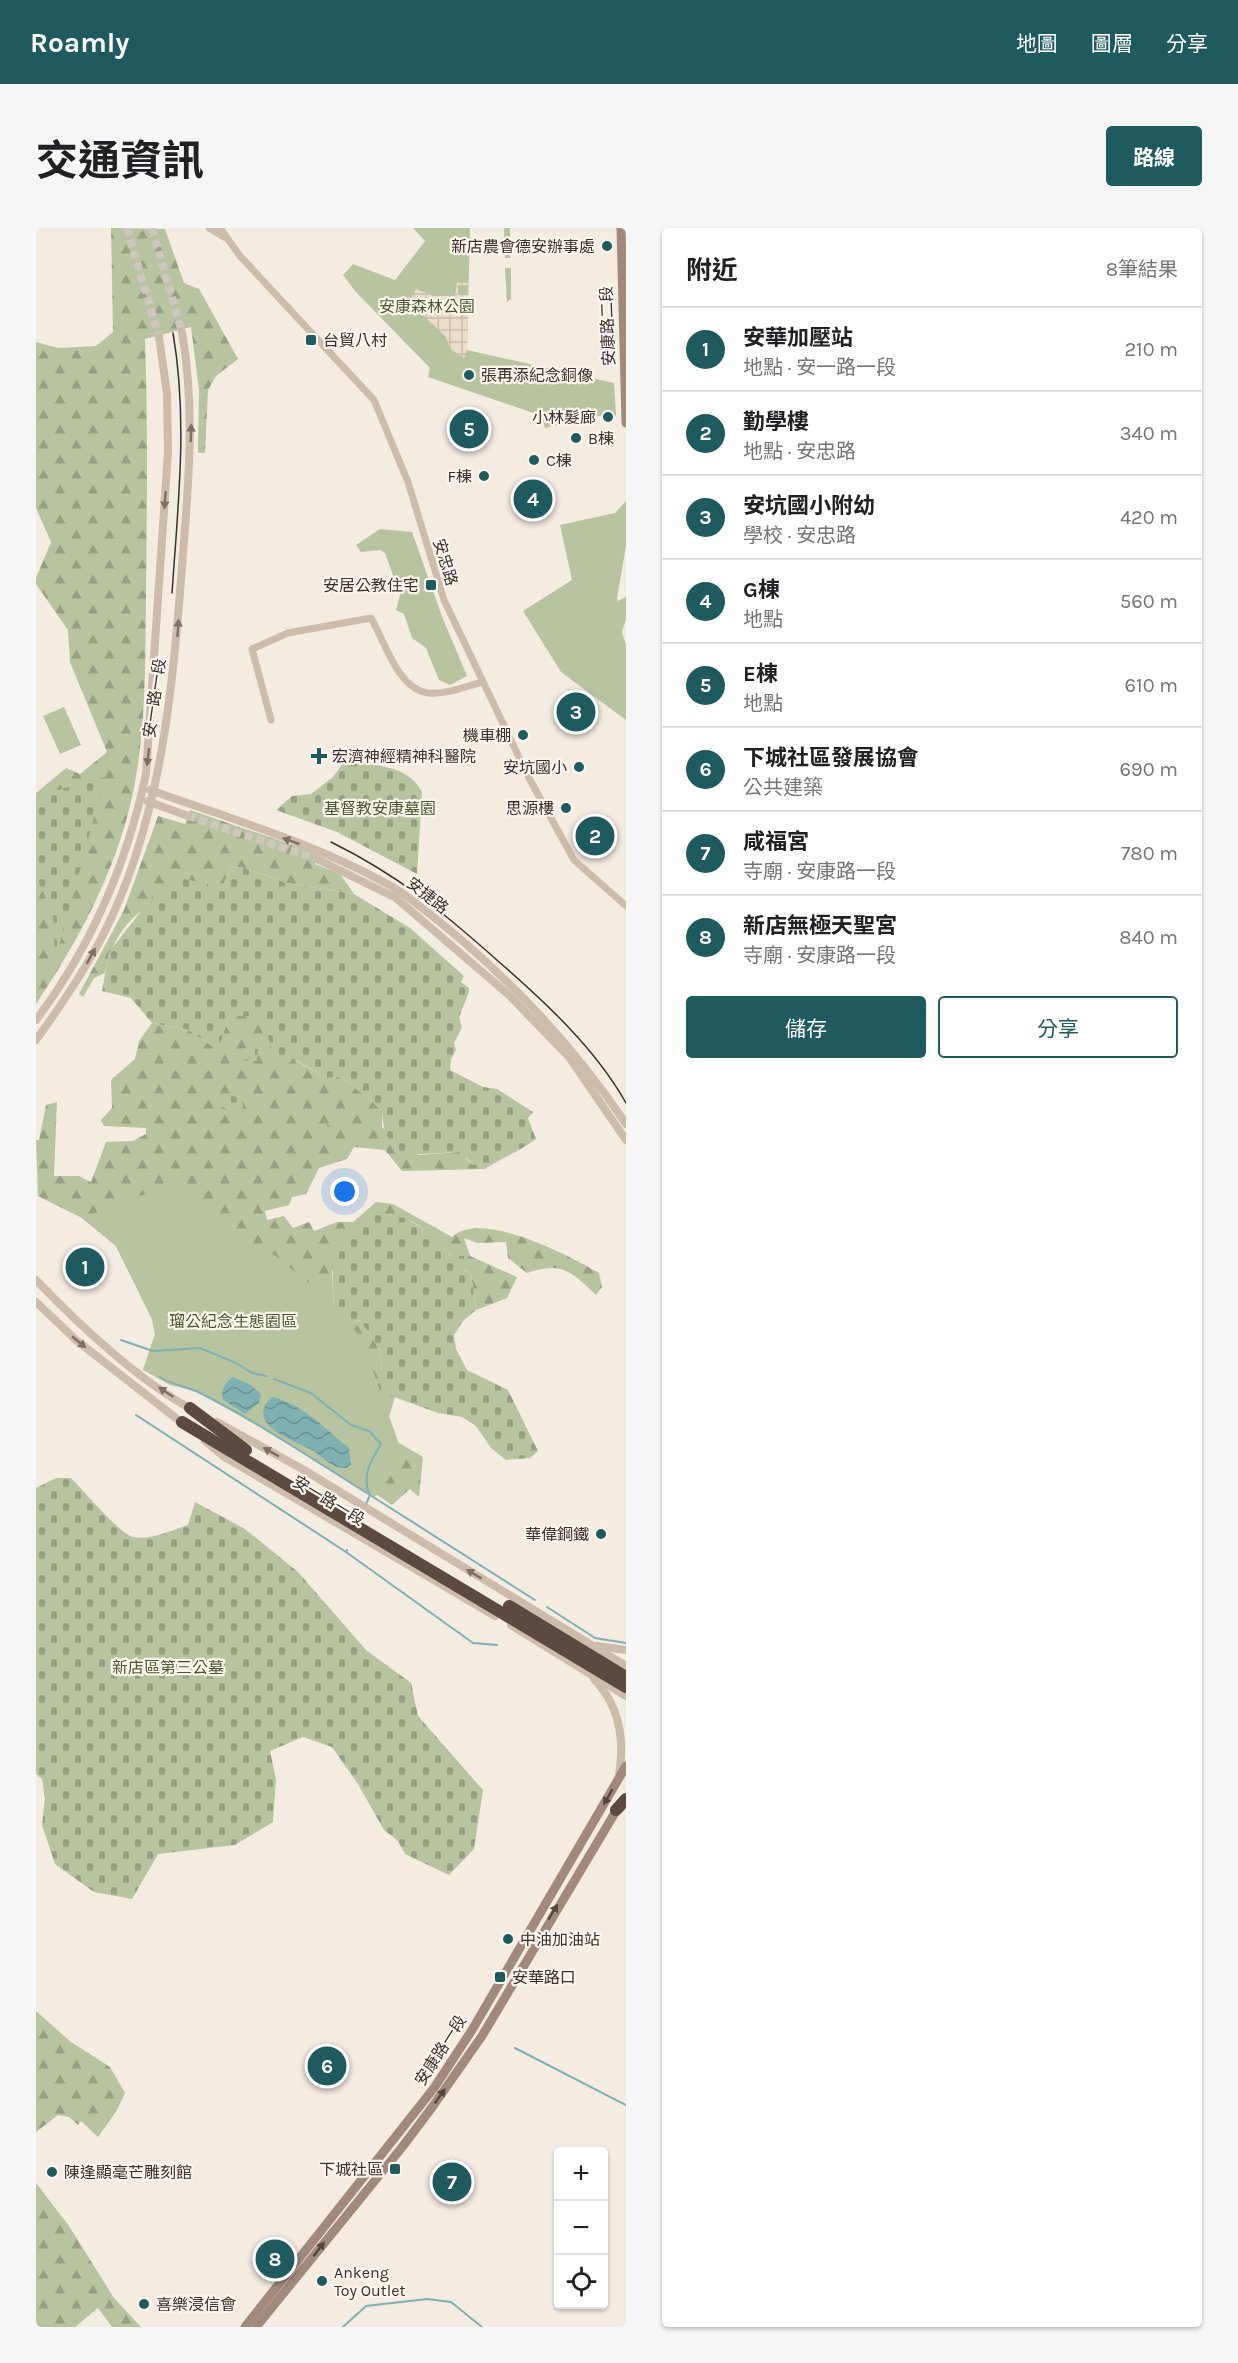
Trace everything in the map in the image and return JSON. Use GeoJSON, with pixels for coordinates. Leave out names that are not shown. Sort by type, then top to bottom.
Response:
{"type":"FeatureCollection","features":[{"type":"Feature","properties":{"kind":"highway"},"geometry":{"type":"LineString","coordinates":[[190,1408],[239,1446],[626,1677]]}},
{"type":"Feature","properties":{"kind":"highway"},"geometry":{"type":"LineString","coordinates":[[182,1422],[626,1687]]}},
{"type":"Feature","properties":{"kind":"highway"},"geometry":{"type":"LineString","coordinates":[[616,1810],[626,1799]]}},
{"type":"Feature","properties":{"kind":"main road","name":"安康路二段"},"geometry":{"type":"LineString","coordinates":[[621,228],[626,423]]}},
{"type":"Feature","properties":{"kind":"main road","name":"安康路一段"},"geometry":{"type":"LineString","coordinates":[[245,2327],[434,2088],[472,2030],[626,1766]]}},
{"type":"Feature","properties":{"kind":"main road","name":"安康路一段"},"geometry":{"type":"LineString","coordinates":[[256,2327],[403,2146],[482,2036],[626,1794]]}},
{"type":"Feature","properties":{"kind":"street","name":"安忠路"},"geometry":{"type":"LineString","coordinates":[[209,228],[226,238]]}},
{"type":"Feature","properties":{"kind":"street","name":"安忠路"},"geometry":{"type":"LineString","coordinates":[[220,228],[226,238],[374,400],[408,482],[444,600],[529,778],[574,860],[626,906]]}},
{"type":"Feature","properties":{"kind":"street","name":"安一路一段"},"geometry":{"type":"LineString","coordinates":[[36,1040],[74,984],[116,907],[138,847],[154,791],[169,710],[175,654],[190,453],[190,391],[182,332]]}},
{"type":"Feature","properties":{"kind":"street","name":"安一路一段"},"geometry":{"type":"LineString","coordinates":[[36,1020],[64,978],[105,903],[141,799],[151,728],[168,452],[167,394],[159,337]]}},
{"type":"Feature","properties":{"kind":"street"},"geometry":{"type":"LineString","coordinates":[[271,720],[252,649],[288,633],[371,618],[404,679],[414,688],[428,693],[443,692],[483,682]]}},
{"type":"Feature","properties":{"kind":"street","name":"安捷路"},"geometry":{"type":"LineString","coordinates":[[143,787],[378,878],[418,904],[514,988],[574,1052],[626,1124]]}},
{"type":"Feature","properties":{"kind":"street"},"geometry":{"type":"LineString","coordinates":[[141,799],[188,816]]}},
{"type":"Feature","properties":{"kind":"street","name":"安捷路"},"geometry":{"type":"LineString","coordinates":[[317,859],[344,866],[413,911],[527,1011],[569,1057],[626,1140]]}},
{"type":"Feature","properties":{"kind":"street"},"geometry":{"type":"LineString","coordinates":[[64,978],[74,984]]}},
{"type":"Feature","properties":{"kind":"street","name":"安一路一段"},"geometry":{"type":"LineString","coordinates":[[36,1280],[84,1328],[190,1408],[303,1470],[626,1666]]}},
{"type":"Feature","properties":{"kind":"street","name":"安一路一段"},"geometry":{"type":"LineString","coordinates":[[36,1302],[76,1340],[223,1456],[524,1633],[626,1696]]}},
{"type":"Feature","properties":{"kind":"street"},"geometry":{"type":"LineString","coordinates":[[524,1633],[537,1612]]}},
{"type":"Feature","properties":{"kind":"street"},"geometry":{"type":"LineString","coordinates":[[590,1644],[626,1650]]}},
{"type":"Feature","properties":{"kind":"street"},"geometry":{"type":"LineString","coordinates":[[588,1672],[608,1696],[619,1723],[622,1757],[619,1779]]}},
{"type":"Feature","properties":{"kind":"green space"},"geometry":{"type":"Polygon","coordinates":[[[111,228],[165,229],[184,283],[199,289],[238,359],[216,376],[208,390],[205,453],[198,453],[199,390],[191,327],[145,339],[147,466],[145,676],[139,759],[128,814],[101,889],[65,959],[36,1004],[36,793],[66,768],[80,774],[107,752],[70,662],[68,630],[36,584],[36,578],[51,542],[36,508],[36,342],[58,348],[96,346],[113,332],[111,228]]]}},
{"type":"Feature","properties":{"kind":"green space","name":"安康森林公園"},"geometry":{"type":"Polygon","coordinates":[[[413,228],[470,228],[467,350],[614,383],[616,416],[596,416],[545,428],[542,416],[428,377],[430,368],[355,291],[343,275],[353,264],[395,280],[425,241],[413,228]]]}},
{"type":"Feature","properties":{"kind":"green space"},"geometry":{"type":"Polygon","coordinates":[[[504,228],[510,228],[510,258],[505,258],[504,228]]]}},
{"type":"Feature","properties":{"kind":"green space"},"geometry":{"type":"Polygon","coordinates":[[[505,268],[511,268],[511,299],[507,302],[505,268]]]}},
{"type":"Feature","properties":{"kind":"green space"},"geometry":{"type":"Polygon","coordinates":[[[626,501],[626,546],[617,598],[618,601],[626,597],[626,619],[622,632],[626,645],[626,720],[561,672],[523,611],[572,580],[560,525],[615,513],[626,501]]]}},
{"type":"Feature","properties":{"kind":"green space"},"geometry":{"type":"Polygon","coordinates":[[[380,529],[412,532],[443,619],[467,676],[450,685],[439,680],[426,648],[412,638],[404,614],[396,610],[400,595],[385,553],[380,550],[361,552],[356,545],[380,529]]]}},
{"type":"Feature","properties":{"kind":"green space"},"geometry":{"type":"Polygon","coordinates":[[[64,707],[81,745],[60,754],[43,716],[64,707]]]}},
{"type":"Feature","properties":{"kind":"green space","name":"基督教安康墓園"},"geometry":{"type":"Polygon","coordinates":[[[343,763],[376,765],[398,771],[415,783],[422,792],[417,874],[337,832],[276,810],[292,796],[311,794],[333,777],[343,763]]]}},
{"type":"Feature","properties":{"kind":"green space"},"geometry":{"type":"Polygon","coordinates":[[[105,777],[55,962],[53,913],[36,877],[36,803],[51,792],[105,777]]]}},
{"type":"Feature","properties":{"kind":"green space"},"geometry":{"type":"Polygon","coordinates":[[[190,810],[319,854],[315,864],[340,874],[354,894],[287,883],[241,867],[232,868],[219,892],[198,891],[179,894],[144,909],[130,921],[119,935],[110,953],[105,973],[94,978],[83,997],[79,994],[124,910],[158,816],[185,824],[190,810]]]}},
{"type":"Feature","properties":{"kind":"green space"},"geometry":{"type":"Polygon","coordinates":[[[241,867],[287,883],[354,894],[410,928],[464,976],[461,982],[469,988],[469,992],[459,1017],[462,1027],[454,1043],[456,1050],[451,1059],[450,1070],[483,1087],[497,1089],[533,1112],[528,1118],[536,1139],[485,1169],[477,1162],[474,1165],[459,1152],[404,1155],[387,1136],[382,1110],[347,1081],[338,1077],[327,1078],[296,1060],[276,1068],[263,1016],[229,1016],[218,1051],[189,1030],[152,1023],[131,998],[102,991],[109,952],[156,892],[168,895],[175,877],[208,884],[208,890],[219,891],[232,868],[241,867]]]}},
{"type":"Feature","properties":{"kind":"green space"},"geometry":{"type":"Polygon","coordinates":[[[229,1016],[263,1016],[295,1060],[327,1078],[338,1077],[347,1081],[382,1110],[382,1127],[418,1155],[459,1152],[473,1165],[477,1162],[485,1169],[402,1171],[385,1150],[354,1147],[347,1159],[319,1168],[306,1194],[292,1197],[289,1205],[265,1211],[267,1220],[284,1216],[293,1228],[309,1222],[314,1231],[337,1222],[353,1222],[376,1202],[393,1204],[452,1237],[465,1230],[483,1228],[504,1232],[526,1238],[568,1256],[599,1273],[602,1287],[596,1295],[572,1274],[557,1268],[527,1273],[508,1258],[506,1242],[477,1243],[464,1238],[470,1256],[517,1277],[507,1298],[476,1310],[471,1274],[419,1225],[397,1217],[332,1270],[334,1318],[346,1325],[359,1320],[377,1345],[382,1361],[376,1390],[395,1397],[384,1434],[423,1457],[419,1497],[410,1489],[392,1505],[364,1486],[378,1448],[143,1370],[155,1334],[152,1319],[116,1246],[82,1218],[38,1196],[36,1140],[39,1140],[46,1105],[57,1102],[54,1176],[79,1176],[91,1182],[106,1142],[133,1141],[146,1134],[146,1128],[104,1126],[101,1120],[112,1108],[111,1080],[135,1059],[139,1041],[152,1023],[189,1030],[218,1050],[229,1016]]]}},
{"type":"Feature","properties":{"kind":"green space"},"geometry":{"type":"Polygon","coordinates":[[[242,1048],[258,1049],[257,1061],[241,1060],[242,1048]]]}},
{"type":"Feature","properties":{"kind":"green space"},"geometry":{"type":"Polygon","coordinates":[[[228,1094],[242,1099],[243,1107],[239,1113],[233,1115],[220,1107],[218,1101],[228,1094]]]}},
{"type":"Feature","properties":{"kind":"green space"},"geometry":{"type":"Polygon","coordinates":[[[327,1124],[338,1132],[332,1143],[321,1133],[327,1124]]]}},
{"type":"Feature","properties":{"kind":"green space","name":"瑠公紀念生態園區"},"geometry":{"type":"Polygon","coordinates":[[[169,1185],[224,1228],[276,1256],[343,1311],[364,1345],[399,1444],[399,1465],[375,1497],[289,1443],[196,1391],[170,1385],[143,1370],[155,1334],[152,1319],[116,1246],[82,1218],[169,1185]]]}},
{"type":"Feature","properties":{"kind":"green space"},"geometry":{"type":"Polygon","coordinates":[[[371,1213],[405,1218],[433,1234],[450,1255],[464,1256],[465,1270],[471,1274],[476,1310],[463,1321],[454,1335],[456,1349],[467,1370],[508,1390],[538,1451],[530,1458],[506,1460],[491,1448],[476,1426],[462,1417],[438,1413],[375,1390],[381,1369],[377,1345],[359,1320],[346,1325],[334,1318],[332,1247],[371,1213]]]}},
{"type":"Feature","properties":{"kind":"green space","name":"新店區第三公墓"},"geometry":{"type":"Polygon","coordinates":[[[56,1478],[71,1478],[111,1520],[133,1537],[153,1536],[188,1525],[195,1502],[245,1529],[298,1572],[366,1650],[411,1683],[418,1716],[483,1790],[474,1849],[449,1875],[405,1854],[398,1841],[384,1830],[358,1784],[332,1747],[303,1737],[270,1751],[276,1779],[273,1822],[235,1845],[158,1854],[132,1899],[94,1892],[55,1864],[42,1825],[45,1798],[42,1779],[36,1774],[36,1488],[56,1478]]]}},
{"type":"Feature","properties":{"kind":"green space"},"geometry":{"type":"Polygon","coordinates":[[[36,2011],[71,2042],[110,2067],[125,2093],[117,2110],[98,2137],[81,2121],[78,2125],[69,2117],[58,2115],[36,2132],[36,2011]]]}},
{"type":"Feature","properties":{"kind":"green space"},"geometry":{"type":"Polygon","coordinates":[[[36,2183],[69,2226],[114,2298],[141,2327],[112,2327],[98,2308],[75,2327],[36,2327],[36,2183]]]}},
{"type":"Feature","properties":{"kind":"shaded area"},"geometry":{"type":"Polygon","coordinates":[[[457,282],[469,283],[469,285],[458,285],[458,294],[468,295],[467,350],[464,358],[450,349],[446,337],[409,302],[416,289],[433,296],[455,296],[457,282]]]}},
{"type":"Feature","properties":{"kind":"water"},"geometry":{"type":"Polygon","coordinates":[[[233,1377],[251,1385],[261,1394],[259,1403],[245,1414],[223,1400],[224,1387],[233,1377]]]}},
{"type":"Feature","properties":{"kind":"water"},"geometry":{"type":"Polygon","coordinates":[[[272,1397],[294,1405],[322,1425],[349,1448],[351,1464],[347,1468],[341,1468],[327,1462],[310,1449],[273,1429],[263,1415],[265,1406],[272,1397]]]}},
{"type":"Feature","properties":{"kind":"waterway"},"geometry":{"type":"LineString","coordinates":[[121,1340],[153,1351],[200,1348],[236,1363],[252,1373],[266,1376]]}},
{"type":"Feature","properties":{"kind":"waterway"},"geometry":{"type":"LineString","coordinates":[[160,1377],[198,1392],[286,1442],[370,1495],[366,1504]]}},
{"type":"Feature","properties":{"kind":"waterway"},"geometry":{"type":"LineString","coordinates":[[274,1379],[311,1393],[351,1425],[369,1431],[381,1444],[367,1475],[367,1488],[370,1495],[535,1600]]}},
{"type":"Feature","properties":{"kind":"waterway"},"geometry":{"type":"LineString","coordinates":[[136,1415],[346,1552]]}},
{"type":"Feature","properties":{"kind":"waterway"},"geometry":{"type":"LineString","coordinates":[[358,1523],[364,1509]]}},
{"type":"Feature","properties":{"kind":"waterway"},"geometry":{"type":"LineString","coordinates":[[347,1550],[346,1552],[473,1643],[497,1645]]}},
{"type":"Feature","properties":{"kind":"waterway"},"geometry":{"type":"LineString","coordinates":[[547,1607],[595,1638],[626,1643]]}},
{"type":"Feature","properties":{"kind":"waterway"},"geometry":{"type":"LineString","coordinates":[[515,2048],[626,2105]]}},
{"type":"Feature","properties":{"kind":"waterway"},"geometry":{"type":"LineString","coordinates":[[343,2327],[366,2306],[427,2299],[451,2302],[482,2327]]}},
{"type":"Feature","properties":{"kind":"tunnel"},"geometry":{"type":"LineString","coordinates":[[127,228],[159,337]]}},
{"type":"Feature","properties":{"kind":"tunnel"},"geometry":{"type":"LineString","coordinates":[[152,228],[182,332]]}},
{"type":"Feature","properties":{"kind":"tunnel"},"geometry":{"type":"LineString","coordinates":[[188,816],[317,859]]}},
{"type":"Feature","properties":{"kind":"tram line"},"geometry":{"type":"LineString","coordinates":[[172,593],[181,430],[178,366],[173,333]]}},
{"type":"Feature","properties":{"kind":"tram line"},"geometry":{"type":"LineString","coordinates":[[331,842],[378,868],[419,895],[516,977],[551,1009],[600,1063],[626,1103]]}},
{"type":"Feature","properties":{"kind":"place","name":"新店農會德安辦事處"},"geometry":{"type":"Point","coordinates":[607,246]}},
{"type":"Feature","properties":{"kind":"place","name":"台貿八村"},"geometry":{"type":"Point","coordinates":[311,340]}},
{"type":"Feature","properties":{"kind":"place","name":"張再添紀念銅像"},"geometry":{"type":"Point","coordinates":[469,375]}},
{"type":"Feature","properties":{"kind":"place","name":"小林髮廊"},"geometry":{"type":"Point","coordinates":[608,417]}},
{"type":"Feature","properties":{"kind":"place","name":"E棟"},"geometry":{"type":"Point","coordinates":[469,429]}},
{"type":"Feature","properties":{"kind":"place","name":"B棟"},"geometry":{"type":"Point","coordinates":[576,438]}},
{"type":"Feature","properties":{"kind":"place","name":"C棟"},"geometry":{"type":"Point","coordinates":[534,460]}},
{"type":"Feature","properties":{"kind":"place","name":"F棟"},"geometry":{"type":"Point","coordinates":[484,476]}},
{"type":"Feature","properties":{"kind":"place","name":"G棟"},"geometry":{"type":"Point","coordinates":[533,499]}},
{"type":"Feature","properties":{"kind":"place","name":"安居公教住宅"},"geometry":{"type":"Point","coordinates":[431,585]}},
{"type":"Feature","properties":{"kind":"place","name":"安坑國小附幼"},"geometry":{"type":"Point","coordinates":[576,712]}},
{"type":"Feature","properties":{"kind":"place","name":"機車棚"},"geometry":{"type":"Point","coordinates":[523,735]}},
{"type":"Feature","properties":{"kind":"place","name":"宏濟神經精神科醫院"},"geometry":{"type":"Point","coordinates":[319,756]}},
{"type":"Feature","properties":{"kind":"place","name":"安坑國小"},"geometry":{"type":"Point","coordinates":[579,767]}},
{"type":"Feature","properties":{"kind":"place","name":"思源樓"},"geometry":{"type":"Point","coordinates":[566,808]}},
{"type":"Feature","properties":{"kind":"place","name":"勤學樓"},"geometry":{"type":"Point","coordinates":[595,836]}},
{"type":"Feature","properties":{"kind":"place","name":"安華加壓站"},"geometry":{"type":"Point","coordinates":[85,1267]}},
{"type":"Feature","properties":{"kind":"place","name":"華偉鋼鐵"},"geometry":{"type":"Point","coordinates":[601,1534]}},
{"type":"Feature","properties":{"kind":"place","name":"中油加油站"},"geometry":{"type":"Point","coordinates":[508,1939]}},
{"type":"Feature","properties":{"kind":"place","name":"安華路口"},"geometry":{"type":"Point","coordinates":[500,1977]}},
{"type":"Feature","properties":{"kind":"place","name":"下城社區發展協會"},"geometry":{"type":"Point","coordinates":[327,2066]}},
{"type":"Feature","properties":{"kind":"place","name":"下城社區"},"geometry":{"type":"Point","coordinates":[395,2169]}},
{"type":"Feature","properties":{"kind":"place","name":"陳逢顯毫芒雕刻館"},"geometry":{"type":"Point","coordinates":[52,2172]}},
{"type":"Feature","properties":{"kind":"place","name":"咸福宮"},"geometry":{"type":"Point","coordinates":[452,2182]}},
{"type":"Feature","properties":{"kind":"place","name":"新店無極天聖宮"},"geometry":{"type":"Point","coordinates":[275,2259]}},
{"type":"Feature","properties":{"kind":"place","name":"Ankeng Toy Outlet"},"geometry":{"type":"Point","coordinates":[322,2281]}},
{"type":"Feature","properties":{"kind":"place","name":"喜樂浸信會"},"geometry":{"type":"Point","coordinates":[144,2304]}}]}
